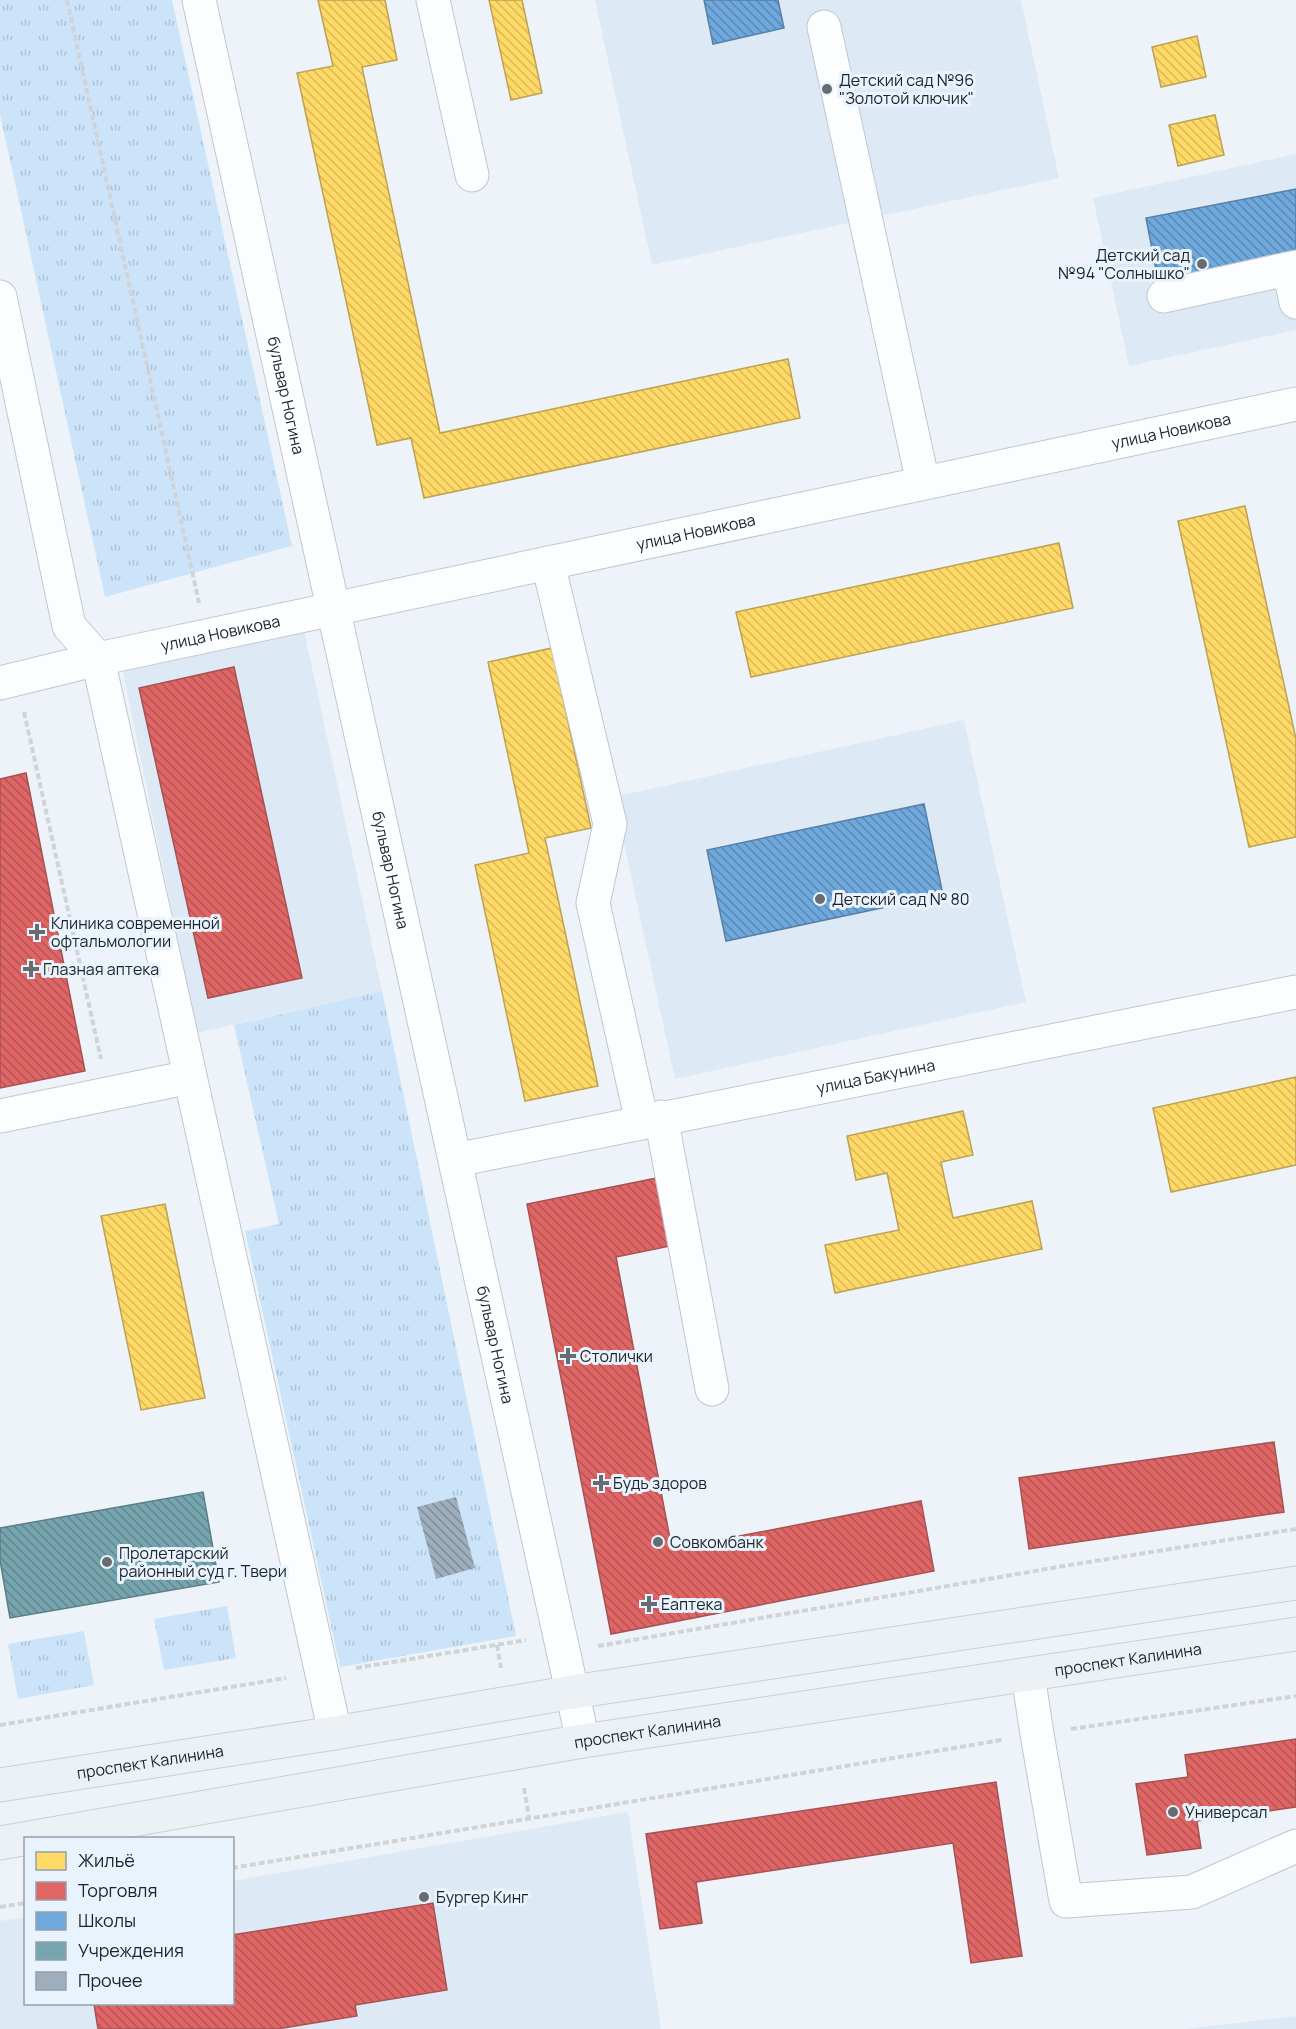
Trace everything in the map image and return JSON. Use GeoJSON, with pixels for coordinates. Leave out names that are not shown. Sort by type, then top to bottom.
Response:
{"type":"FeatureCollection","features":[{"type":"Feature","properties":{"kind":"main road","name":"проспект Калинина"},"geometry":{"type":"LineString","coordinates":[[0,1785],[335,1733],[573,1692],[1296,1582]]}},
{"type":"Feature","properties":{"kind":"main road","name":"проспект Калинина"},"geometry":{"type":"LineString","coordinates":[[34,1837],[583,1741],[1296,1634]]}},
{"type":"Feature","properties":{"kind":"main road","name":"проспект Калинина"},"geometry":{"type":"LineString","coordinates":[[0,1843],[24,1839]]}},
{"type":"Feature","properties":{"kind":"street","name":"бульвар Ногина"},"geometry":{"type":"LineString","coordinates":[[199,0],[583,1741]]}},
{"type":"Feature","properties":{"kind":"street"},"geometry":{"type":"LineString","coordinates":[[433,0],[472,175]]}},
{"type":"Feature","properties":{"kind":"street"},"geometry":{"type":"LineString","coordinates":[[824,27],[923,483]]}},
{"type":"Feature","properties":{"kind":"street"},"geometry":{"type":"LineString","coordinates":[[1164,296],[1292,268],[1296,302]]}},
{"type":"Feature","properties":{"kind":"street"},"geometry":{"type":"LineString","coordinates":[[0,297],[69,626],[98,658],[335,1733]]}},
{"type":"Feature","properties":{"kind":"street","name":"улица Новикова"},"geometry":{"type":"LineString","coordinates":[[8,682],[98,658],[1296,404]]}},
{"type":"Feature","properties":{"kind":"street"},"geometry":{"type":"LineString","coordinates":[[548,563],[610,824],[593,903],[652,1119],[712,1389]]}},
{"type":"Feature","properties":{"kind":"street","name":"улица Бакунина"},"geometry":{"type":"LineString","coordinates":[[456,1160],[1296,992]]}},
{"type":"Feature","properties":{"kind":"street"},"geometry":{"type":"LineString","coordinates":[[0,1116],[190,1077]]}},
{"type":"Feature","properties":{"kind":"street"},"geometry":{"type":"LineString","coordinates":[[1028,1675],[1036,1734],[1066,1901],[1192,1892],[1296,1846]]}},
{"type":"Feature","properties":{"kind":"path"},"geometry":{"type":"LineString","coordinates":[[68,0],[206,635]]}},
{"type":"Feature","properties":{"kind":"path"},"geometry":{"type":"LineString","coordinates":[[8,682],[109,1095]]}},
{"type":"Feature","properties":{"kind":"path"},"geometry":{"type":"LineString","coordinates":[[0,1725],[561,1634],[586,1648],[1064,1566],[1296,1529]]}},
{"type":"Feature","properties":{"kind":"path"},"geometry":{"type":"LineString","coordinates":[[234,1868],[1036,1734],[1296,1696]]}},
{"type":"Feature","properties":{"kind":"path"},"geometry":{"type":"LineString","coordinates":[[0,1907],[24,1903]]}},
{"type":"Feature","properties":{"kind":"shaded area","name":"Детский сад №96 \"Золотой ключик\""},"geometry":{"type":"Polygon","coordinates":[[[595,0],[1021,0],[1059,178],[652,265],[595,0]]]}},
{"type":"Feature","properties":{"kind":"shaded area","name":"Детский сад №94 \"Солнышко\""},"geometry":{"type":"Polygon","coordinates":[[[1296,154],[1296,330],[1129,366],[1093,198],[1296,154]]]}},
{"type":"Feature","properties":{"kind":"shaded area"},"geometry":{"type":"Polygon","coordinates":[[[303,626],[382,991],[197,1033],[121,663],[303,626]]]}},
{"type":"Feature","properties":{"kind":"shaded area","name":"Детский сад № 80"},"geometry":{"type":"Polygon","coordinates":[[[964,720],[1026,1002],[675,1079],[614,797],[964,720]]]}},
{"type":"Feature","properties":{"kind":"shaded area"},"geometry":{"type":"Polygon","coordinates":[[[628,1812],[661,2029],[0,2029],[0,1921],[24,1917],[24,2005],[234,2005],[234,1881],[628,1812]]]}},
{"type":"Feature","properties":{"kind":"shaded area"},"geometry":{"type":"Polygon","coordinates":[[[1296,2016],[1296,2029],[1186,2029],[1296,2016]]]}},
{"type":"Feature","properties":{"kind":"green space"},"geometry":{"type":"Polygon","coordinates":[[[0,0],[172,0],[292,546],[105,597],[0,114],[0,0]]]}},
{"type":"Feature","properties":{"kind":"green space"},"geometry":{"type":"Polygon","coordinates":[[[382,991],[516,1636],[340,1667],[245,1231],[279,1224],[234,1025],[382,991]]]}},
{"type":"Feature","properties":{"kind":"green space"},"geometry":{"type":"Polygon","coordinates":[[[227,1606],[236,1658],[164,1670],[154,1619],[227,1606]]]}},
{"type":"Feature","properties":{"kind":"green space"},"geometry":{"type":"Polygon","coordinates":[[[84,1631],[94,1685],[18,1699],[8,1644],[84,1631]]]}},
{"type":"Feature","properties":{"kind":"building: Жильё"},"geometry":{"type":"Polygon","coordinates":[[[318,0],[385,0],[397,60],[362,67],[440,433],[788,359],[800,418],[424,498],[411,438],[377,445],[297,73],[333,66],[318,0]]]}},
{"type":"Feature","properties":{"kind":"building: Жильё"},"geometry":{"type":"Polygon","coordinates":[[[489,0],[522,0],[542,93],[511,100],[489,0]]]}},
{"type":"Feature","properties":{"kind":"building: Жильё"},"geometry":{"type":"Polygon","coordinates":[[[1197,36],[1206,77],[1161,87],[1152,47],[1197,36]]]}},
{"type":"Feature","properties":{"kind":"building: Жильё"},"geometry":{"type":"Polygon","coordinates":[[[1215,115],[1224,155],[1178,166],[1169,125],[1215,115]]]}},
{"type":"Feature","properties":{"kind":"building: Жильё"},"geometry":{"type":"Polygon","coordinates":[[[1245,506],[1296,739],[1296,837],[1249,847],[1178,521],[1245,506]]]}},
{"type":"Feature","properties":{"kind":"building: Жильё"},"geometry":{"type":"Polygon","coordinates":[[[1059,543],[1073,608],[751,677],[736,612],[1059,543]]]}},
{"type":"Feature","properties":{"kind":"building: Жильё"},"geometry":{"type":"Polygon","coordinates":[[[552,648],[591,828],[545,838],[598,1086],[525,1101],[475,865],[529,853],[488,662],[552,648]]]}},
{"type":"Feature","properties":{"kind":"building: Жильё"},"geometry":{"type":"Polygon","coordinates":[[[1296,1077],[1296,1165],[1171,1192],[1153,1108],[1296,1077]]]}},
{"type":"Feature","properties":{"kind":"building: Жильё"},"geometry":{"type":"Polygon","coordinates":[[[963,1111],[973,1155],[941,1162],[953,1218],[1032,1201],[1042,1249],[835,1293],[825,1245],[899,1230],[887,1173],[856,1180],[847,1136],[963,1111]]]}},
{"type":"Feature","properties":{"kind":"building: Жильё"},"geometry":{"type":"Polygon","coordinates":[[[165,1204],[205,1398],[141,1410],[101,1216],[165,1204]]]}},
{"type":"Feature","properties":{"kind":"building: Торговля"},"geometry":{"type":"Polygon","coordinates":[[[234,667],[302,978],[208,998],[139,688],[234,667]]]}},
{"type":"Feature","properties":{"kind":"building: Торговля"},"geometry":{"type":"Polygon","coordinates":[[[26,773],[85,1071],[0,1088],[0,779],[26,773]]]}},
{"type":"Feature","properties":{"kind":"building: Торговля"},"geometry":{"type":"Polygon","coordinates":[[[662,1177],[675,1245],[616,1257],[672,1549],[921,1501],[934,1571],[611,1634],[527,1204],[662,1177]]]}},
{"type":"Feature","properties":{"kind":"building: Торговля"},"geometry":{"type":"Polygon","coordinates":[[[1274,1442],[1284,1512],[1029,1549],[1019,1478],[1274,1442]]]}},
{"type":"Feature","properties":{"kind":"building: Торговля"},"geometry":{"type":"Polygon","coordinates":[[[1296,1739],[1296,1807],[1197,1821],[1201,1848],[1147,1855],[1136,1784],[1188,1777],[1185,1755],[1296,1739]]]}},
{"type":"Feature","properties":{"kind":"building: Торговля"},"geometry":{"type":"Polygon","coordinates":[[[996,1782],[1022,1956],[971,1963],[953,1843],[696,1882],[702,1923],[660,1929],[646,1834],[996,1782]]]}},
{"type":"Feature","properties":{"kind":"building: Торговля"},"geometry":{"type":"Polygon","coordinates":[[[433,1903],[447,1990],[355,2005],[357,2016],[277,2029],[98,2029],[94,2005],[234,2005],[234,1935],[433,1903]]]}},
{"type":"Feature","properties":{"kind":"building: Школы"},"geometry":{"type":"Polygon","coordinates":[[[704,0],[778,0],[784,28],[713,44],[704,0]]]}},
{"type":"Feature","properties":{"kind":"building: Школы"},"geometry":{"type":"Polygon","coordinates":[[[1296,189],[1296,253],[1158,280],[1146,218],[1296,189]]]}},
{"type":"Feature","properties":{"kind":"building: Школы"},"geometry":{"type":"Polygon","coordinates":[[[924,804],[943,895],[726,941],[707,850],[924,804]]]}},
{"type":"Feature","properties":{"kind":"building: Учреждения"},"geometry":{"type":"Polygon","coordinates":[[[203,1492],[219,1582],[10,1618],[0,1560],[0,1528],[203,1492]]]}},
{"type":"Feature","properties":{"kind":"building: Прочее"},"geometry":{"type":"Polygon","coordinates":[[[456,1497],[475,1568],[436,1579],[417,1507],[456,1497]]]}},
{"type":"Feature","properties":{"kind":"place","name":"Детский сад №96 \"Золотой ключик\""},"geometry":{"type":"Point","coordinates":[827,89]}},
{"type":"Feature","properties":{"kind":"place","name":"Детский сад №94 \"Солнышко\""},"geometry":{"type":"Point","coordinates":[1202,264]}},
{"type":"Feature","properties":{"kind":"place","name":"Детский сад № 80"},"geometry":{"type":"Point","coordinates":[820,899]}},
{"type":"Feature","properties":{"kind":"place","name":"Клиника современной офтальмологии"},"geometry":{"type":"Point","coordinates":[37,932]}},
{"type":"Feature","properties":{"kind":"place","name":"Глазная аптека"},"geometry":{"type":"Point","coordinates":[31,969]}},
{"type":"Feature","properties":{"kind":"place","name":"Столички"},"geometry":{"type":"Point","coordinates":[568,1356]}},
{"type":"Feature","properties":{"kind":"place","name":"Будь здоров"},"geometry":{"type":"Point","coordinates":[601,1483]}},
{"type":"Feature","properties":{"kind":"place","name":"Совкомбанк"},"geometry":{"type":"Point","coordinates":[658,1542]}},
{"type":"Feature","properties":{"kind":"place","name":"Пролетарский районный суд г. Твери"},"geometry":{"type":"Point","coordinates":[107,1562]}},
{"type":"Feature","properties":{"kind":"place","name":"Еаптека"},"geometry":{"type":"Point","coordinates":[649,1604]}},
{"type":"Feature","properties":{"kind":"place","name":"Универсал"},"geometry":{"type":"Point","coordinates":[1173,1812]}},
{"type":"Feature","properties":{"kind":"place","name":"Бургер Кинг"},"geometry":{"type":"Point","coordinates":[424,1897]}}]}
